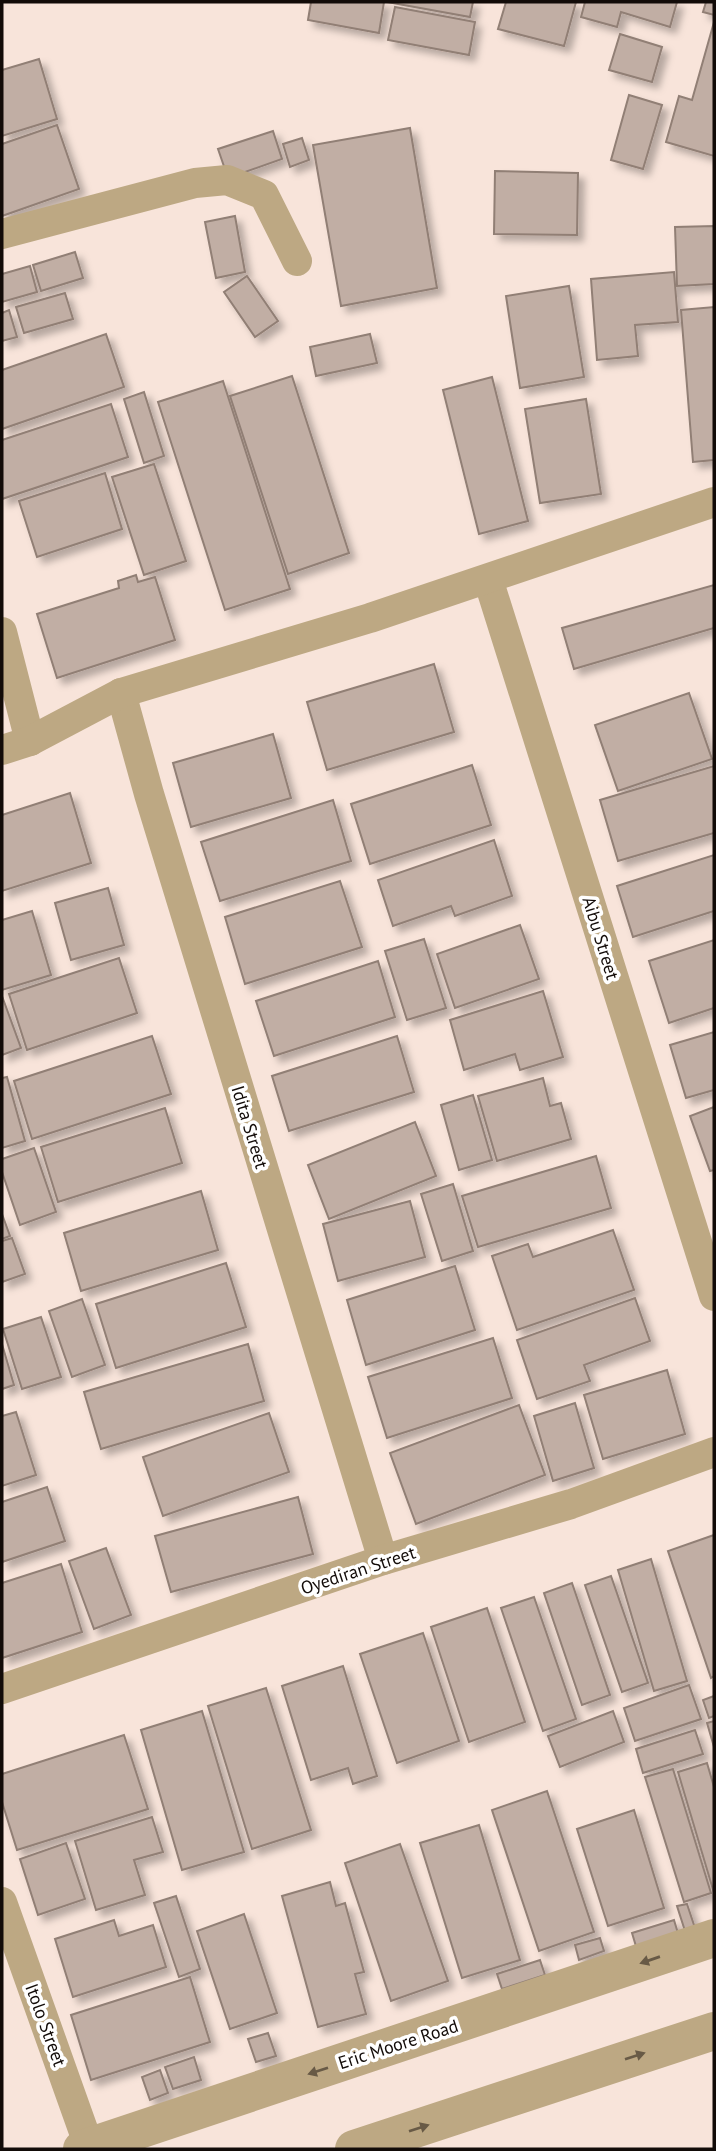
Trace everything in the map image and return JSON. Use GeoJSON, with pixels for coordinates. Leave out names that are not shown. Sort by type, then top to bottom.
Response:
{"type":"FeatureCollection","features":[{"type":"Feature","properties":{"kind":"street"},"geometry":{"type":"LineString","coordinates":[[2,234],[195,183],[228,180],[264,195],[297,261]]}},
{"type":"Feature","properties":{"kind":"street"},"geometry":{"type":"LineString","coordinates":[[2,750],[30,741],[121,693],[488,579],[714,502]]}},
{"type":"Feature","properties":{"kind":"street","name":"Aibu Street"},"geometry":{"type":"LineString","coordinates":[[488,579],[714,1296]]}},
{"type":"Feature","properties":{"kind":"street"},"geometry":{"type":"LineString","coordinates":[[2,632],[30,741]]}},
{"type":"Feature","properties":{"kind":"street","name":"Idita Street"},"geometry":{"type":"LineString","coordinates":[[121,693],[149,794],[383,1560]]}},
{"type":"Feature","properties":{"kind":"street","name":"Oyediran Street"},"geometry":{"type":"LineString","coordinates":[[2,1689],[383,1560],[571,1504],[714,1452]]}},
{"type":"Feature","properties":{"kind":"street","name":"Itolo Street"},"geometry":{"type":"LineString","coordinates":[[2,1902],[87,2148]]}},
{"type":"Feature","properties":{"kind":"street","name":"Eric Moore Road"},"geometry":{"type":"LineString","coordinates":[[87,2148],[714,1938]]}},
{"type":"Feature","properties":{"kind":"street"},"geometry":{"type":"LineString","coordinates":[[354,2149],[714,2031]]}},
{"type":"Feature","properties":{"kind":"building"},"geometry":{"type":"Polygon","coordinates":[[[311,2],[384,2],[379,33],[308,20],[311,2]]]}},
{"type":"Feature","properties":{"kind":"building"},"geometry":{"type":"Polygon","coordinates":[[[387,2],[473,2],[470,17],[387,2]]]}},
{"type":"Feature","properties":{"kind":"building"},"geometry":{"type":"Polygon","coordinates":[[[506,2],[576,2],[564,46],[498,29],[506,2]]]}},
{"type":"Feature","properties":{"kind":"building"},"geometry":{"type":"Polygon","coordinates":[[[585,2],[677,2],[670,27],[621,12],[617,27],[581,17],[585,2]]]}},
{"type":"Feature","properties":{"kind":"building"},"geometry":{"type":"Polygon","coordinates":[[[706,2],[714,2],[714,15],[703,12],[706,2]]]}},
{"type":"Feature","properties":{"kind":"building"},"geometry":{"type":"Polygon","coordinates":[[[395,7],[475,22],[469,55],[388,40],[395,7]]]}},
{"type":"Feature","properties":{"kind":"building"},"geometry":{"type":"Polygon","coordinates":[[[714,22],[714,156],[666,142],[679,96],[692,100],[714,22]]]}},
{"type":"Feature","properties":{"kind":"building"},"geometry":{"type":"Polygon","coordinates":[[[620,34],[662,47],[652,82],[609,70],[620,34]]]}},
{"type":"Feature","properties":{"kind":"building"},"geometry":{"type":"Polygon","coordinates":[[[39,59],[57,119],[2,136],[2,70],[39,59]]]}},
{"type":"Feature","properties":{"kind":"building"},"geometry":{"type":"Polygon","coordinates":[[[629,95],[662,105],[643,169],[611,160],[629,95]]]}},
{"type":"Feature","properties":{"kind":"building"},"geometry":{"type":"Polygon","coordinates":[[[57,125],[79,189],[2,216],[2,144],[57,125]]]}},
{"type":"Feature","properties":{"kind":"building"},"geometry":{"type":"Polygon","coordinates":[[[410,128],[437,288],[341,306],[313,145],[410,128]]]}},
{"type":"Feature","properties":{"kind":"building"},"geometry":{"type":"Polygon","coordinates":[[[273,131],[282,159],[228,178],[218,149],[273,131]]]}},
{"type":"Feature","properties":{"kind":"building"},"geometry":{"type":"Polygon","coordinates":[[[302,138],[309,160],[290,167],[283,144],[302,138]]]}},
{"type":"Feature","properties":{"kind":"building"},"geometry":{"type":"Polygon","coordinates":[[[495,171],[578,173],[577,235],[494,234],[495,171]]]}},
{"type":"Feature","properties":{"kind":"building"},"geometry":{"type":"Polygon","coordinates":[[[235,216],[245,272],[216,278],[205,222],[235,216]]]}},
{"type":"Feature","properties":{"kind":"building"},"geometry":{"type":"Polygon","coordinates":[[[714,226],[714,284],[677,286],[675,227],[714,226]]]}},
{"type":"Feature","properties":{"kind":"building"},"geometry":{"type":"Polygon","coordinates":[[[75,252],[83,278],[41,291],[33,265],[75,252]]]}},
{"type":"Feature","properties":{"kind":"building"},"geometry":{"type":"Polygon","coordinates":[[[30,266],[37,292],[2,302],[2,274],[30,266]]]}},
{"type":"Feature","properties":{"kind":"building"},"geometry":{"type":"Polygon","coordinates":[[[674,272],[678,322],[635,325],[638,356],[597,360],[591,279],[674,272]]]}},
{"type":"Feature","properties":{"kind":"building"},"geometry":{"type":"Polygon","coordinates":[[[247,276],[278,321],[255,337],[224,292],[247,276]]]}},
{"type":"Feature","properties":{"kind":"building"},"geometry":{"type":"Polygon","coordinates":[[[569,286],[584,377],[520,388],[506,296],[569,286]]]}},
{"type":"Feature","properties":{"kind":"building"},"geometry":{"type":"Polygon","coordinates":[[[65,293],[73,319],[24,333],[16,307],[65,293]]]}},
{"type":"Feature","properties":{"kind":"building"},"geometry":{"type":"Polygon","coordinates":[[[714,307],[714,460],[693,462],[681,310],[714,307]]]}},
{"type":"Feature","properties":{"kind":"building"},"geometry":{"type":"Polygon","coordinates":[[[9,310],[17,337],[2,341],[2,313],[9,310]]]}},
{"type":"Feature","properties":{"kind":"building"},"geometry":{"type":"Polygon","coordinates":[[[106,334],[124,387],[2,429],[2,370],[106,334]]]}},
{"type":"Feature","properties":{"kind":"building"},"geometry":{"type":"Polygon","coordinates":[[[370,334],[377,363],[316,376],[310,347],[370,334]]]}},
{"type":"Feature","properties":{"kind":"building"},"geometry":{"type":"Polygon","coordinates":[[[292,376],[349,553],[288,574],[230,396],[292,376]]]}},
{"type":"Feature","properties":{"kind":"building"},"geometry":{"type":"Polygon","coordinates":[[[492,377],[528,521],[479,534],[443,390],[492,377]]]}},
{"type":"Feature","properties":{"kind":"building"},"geometry":{"type":"Polygon","coordinates":[[[223,381],[290,589],[225,610],[158,402],[223,381]]]}},
{"type":"Feature","properties":{"kind":"building"},"geometry":{"type":"Polygon","coordinates":[[[144,392],[164,456],[144,463],[124,399],[144,392]]]}},
{"type":"Feature","properties":{"kind":"building"},"geometry":{"type":"Polygon","coordinates":[[[586,399],[601,494],[540,503],[525,409],[586,399]]]}},
{"type":"Feature","properties":{"kind":"building"},"geometry":{"type":"Polygon","coordinates":[[[111,404],[128,457],[2,499],[2,440],[111,404]]]}},
{"type":"Feature","properties":{"kind":"building"},"geometry":{"type":"Polygon","coordinates":[[[154,464],[186,561],[144,575],[112,477],[154,464]]]}},
{"type":"Feature","properties":{"kind":"building"},"geometry":{"type":"Polygon","coordinates":[[[105,473],[122,529],[37,557],[19,501],[105,473]]]}},
{"type":"Feature","properties":{"kind":"building"},"geometry":{"type":"Polygon","coordinates":[[[136,575],[138,582],[155,577],[175,640],[57,678],[37,614],[119,588],[118,581],[136,575]]]}},
{"type":"Feature","properties":{"kind":"building"},"geometry":{"type":"Polygon","coordinates":[[[714,585],[714,628],[574,669],[562,628],[714,585]]]}},
{"type":"Feature","properties":{"kind":"building"},"geometry":{"type":"Polygon","coordinates":[[[434,664],[454,732],[327,770],[307,702],[434,664]]]}},
{"type":"Feature","properties":{"kind":"building"},"geometry":{"type":"Polygon","coordinates":[[[689,693],[712,759],[618,791],[595,725],[689,693]]]}},
{"type":"Feature","properties":{"kind":"building"},"geometry":{"type":"Polygon","coordinates":[[[273,734],[291,798],[191,827],[173,763],[273,734]]]}},
{"type":"Feature","properties":{"kind":"building"},"geometry":{"type":"Polygon","coordinates":[[[472,765],[491,825],[370,864],[351,804],[472,765]]]}},
{"type":"Feature","properties":{"kind":"building"},"geometry":{"type":"Polygon","coordinates":[[[714,766],[714,833],[618,861],[600,800],[714,766]]]}},
{"type":"Feature","properties":{"kind":"building"},"geometry":{"type":"Polygon","coordinates":[[[70,793],[91,863],[2,891],[2,815],[70,793]]]}},
{"type":"Feature","properties":{"kind":"building"},"geometry":{"type":"Polygon","coordinates":[[[333,800],[351,861],[220,901],[201,842],[333,800]]]}},
{"type":"Feature","properties":{"kind":"building"},"geometry":{"type":"Polygon","coordinates":[[[494,840],[512,896],[455,916],[451,906],[393,926],[378,880],[494,840]]]}},
{"type":"Feature","properties":{"kind":"building"},"geometry":{"type":"Polygon","coordinates":[[[714,855],[714,911],[633,937],[617,886],[714,855]]]}},
{"type":"Feature","properties":{"kind":"building"},"geometry":{"type":"Polygon","coordinates":[[[340,881],[362,947],[245,984],[225,917],[340,881]]]}},
{"type":"Feature","properties":{"kind":"building"},"geometry":{"type":"Polygon","coordinates":[[[108,888],[124,945],[71,960],[55,903],[108,888]]]}},
{"type":"Feature","properties":{"kind":"building"},"geometry":{"type":"Polygon","coordinates":[[[32,911],[51,975],[2,990],[2,920],[32,911]]]}},
{"type":"Feature","properties":{"kind":"building"},"geometry":{"type":"Polygon","coordinates":[[[520,925],[539,979],[455,1008],[437,954],[520,925]]]}},
{"type":"Feature","properties":{"kind":"building"},"geometry":{"type":"Polygon","coordinates":[[[424,939],[446,1008],[407,1020],[385,951],[424,939]]]}},
{"type":"Feature","properties":{"kind":"building"},"geometry":{"type":"Polygon","coordinates":[[[714,940],[714,1008],[669,1023],[649,961],[714,940]]]}},
{"type":"Feature","properties":{"kind":"building"},"geometry":{"type":"Polygon","coordinates":[[[119,958],[137,1013],[27,1050],[9,994],[119,958]]]}},
{"type":"Feature","properties":{"kind":"building"},"geometry":{"type":"Polygon","coordinates":[[[378,961],[395,1017],[274,1056],[256,1001],[378,961]]]}},
{"type":"Feature","properties":{"kind":"building"},"geometry":{"type":"Polygon","coordinates":[[[543,991],[563,1057],[520,1070],[515,1054],[464,1070],[450,1020],[543,991]]]}},
{"type":"Feature","properties":{"kind":"building"},"geometry":{"type":"Polygon","coordinates":[[[2,996],[21,1048],[2,1055],[2,996]]]}},
{"type":"Feature","properties":{"kind":"building"},"geometry":{"type":"Polygon","coordinates":[[[714,1032],[714,1090],[686,1098],[670,1045],[714,1032]]]}},
{"type":"Feature","properties":{"kind":"building"},"geometry":{"type":"Polygon","coordinates":[[[152,1036],[171,1094],[32,1139],[14,1081],[152,1036]]]}},
{"type":"Feature","properties":{"kind":"building"},"geometry":{"type":"Polygon","coordinates":[[[397,1036],[414,1092],[289,1131],[272,1076],[397,1036]]]}},
{"type":"Feature","properties":{"kind":"building"},"geometry":{"type":"Polygon","coordinates":[[[7,1077],[25,1141],[2,1148],[2,1078],[7,1077]]]}},
{"type":"Feature","properties":{"kind":"building"},"geometry":{"type":"Polygon","coordinates":[[[543,1078],[550,1106],[561,1103],[571,1139],[497,1161],[478,1096],[543,1078]]]}},
{"type":"Feature","properties":{"kind":"building"},"geometry":{"type":"Polygon","coordinates":[[[473,1095],[492,1160],[459,1170],[441,1105],[473,1095]]]}},
{"type":"Feature","properties":{"kind":"building"},"geometry":{"type":"Polygon","coordinates":[[[714,1107],[714,1170],[710,1171],[690,1116],[714,1107]]]}},
{"type":"Feature","properties":{"kind":"building"},"geometry":{"type":"Polygon","coordinates":[[[165,1108],[182,1163],[58,1202],[41,1147],[165,1108]]]}},
{"type":"Feature","properties":{"kind":"building"},"geometry":{"type":"Polygon","coordinates":[[[415,1122],[436,1176],[329,1219],[308,1165],[415,1122]]]}},
{"type":"Feature","properties":{"kind":"building"},"geometry":{"type":"Polygon","coordinates":[[[34,1148],[56,1212],[20,1225],[2,1172],[2,1159],[34,1148]]]}},
{"type":"Feature","properties":{"kind":"building"},"geometry":{"type":"Polygon","coordinates":[[[596,1156],[611,1208],[478,1247],[462,1196],[596,1156]]]}},
{"type":"Feature","properties":{"kind":"building"},"geometry":{"type":"Polygon","coordinates":[[[453,1184],[473,1251],[442,1261],[421,1194],[453,1184]]]}},
{"type":"Feature","properties":{"kind":"building"},"geometry":{"type":"Polygon","coordinates":[[[201,1191],[218,1250],[81,1291],[64,1233],[201,1191]]]}},
{"type":"Feature","properties":{"kind":"building"},"geometry":{"type":"Polygon","coordinates":[[[410,1201],[425,1257],[338,1281],[323,1224],[410,1201]]]}},
{"type":"Feature","properties":{"kind":"building"},"geometry":{"type":"Polygon","coordinates":[[[2,1214],[10,1236],[2,1239],[2,1214]]]}},
{"type":"Feature","properties":{"kind":"building"},"geometry":{"type":"Polygon","coordinates":[[[613,1230],[634,1290],[517,1330],[492,1256],[528,1244],[533,1257],[613,1230]]]}},
{"type":"Feature","properties":{"kind":"building"},"geometry":{"type":"Polygon","coordinates":[[[12,1238],[25,1274],[2,1282],[2,1241],[12,1238]]]}},
{"type":"Feature","properties":{"kind":"building"},"geometry":{"type":"Polygon","coordinates":[[[226,1263],[246,1327],[116,1368],[96,1304],[226,1263]]]}},
{"type":"Feature","properties":{"kind":"building"},"geometry":{"type":"Polygon","coordinates":[[[455,1266],[475,1330],[366,1365],[347,1300],[455,1266]]]}},
{"type":"Feature","properties":{"kind":"building"},"geometry":{"type":"Polygon","coordinates":[[[635,1298],[650,1341],[584,1365],[590,1381],[537,1399],[517,1340],[635,1298]]]}},
{"type":"Feature","properties":{"kind":"building"},"geometry":{"type":"Polygon","coordinates":[[[82,1299],[105,1365],[72,1377],[49,1311],[82,1299]]]}},
{"type":"Feature","properties":{"kind":"building"},"geometry":{"type":"Polygon","coordinates":[[[41,1317],[61,1377],[22,1389],[3,1329],[41,1317]]]}},
{"type":"Feature","properties":{"kind":"building"},"geometry":{"type":"Polygon","coordinates":[[[493,1338],[512,1398],[387,1438],[368,1377],[493,1338]]]}},
{"type":"Feature","properties":{"kind":"building"},"geometry":{"type":"Polygon","coordinates":[[[2,1344],[14,1385],[2,1389],[2,1344]]]}},
{"type":"Feature","properties":{"kind":"building"},"geometry":{"type":"Polygon","coordinates":[[[248,1344],[264,1401],[101,1449],[84,1392],[248,1344]]]}},
{"type":"Feature","properties":{"kind":"building"},"geometry":{"type":"Polygon","coordinates":[[[667,1370],[685,1434],[603,1459],[584,1395],[667,1370]]]}},
{"type":"Feature","properties":{"kind":"building"},"geometry":{"type":"Polygon","coordinates":[[[575,1403],[594,1468],[553,1481],[534,1416],[575,1403]]]}},
{"type":"Feature","properties":{"kind":"building"},"geometry":{"type":"Polygon","coordinates":[[[519,1405],[545,1475],[416,1524],[390,1453],[519,1405]]]}},
{"type":"Feature","properties":{"kind":"building"},"geometry":{"type":"Polygon","coordinates":[[[16,1412],[36,1475],[2,1486],[2,1416],[16,1412]]]}},
{"type":"Feature","properties":{"kind":"building"},"geometry":{"type":"Polygon","coordinates":[[[269,1413],[289,1472],[163,1516],[143,1457],[269,1413]]]}},
{"type":"Feature","properties":{"kind":"building"},"geometry":{"type":"Polygon","coordinates":[[[47,1487],[65,1541],[2,1562],[2,1502],[47,1487]]]}},
{"type":"Feature","properties":{"kind":"building"},"geometry":{"type":"Polygon","coordinates":[[[298,1497],[313,1554],[171,1592],[155,1536],[298,1497]]]}},
{"type":"Feature","properties":{"kind":"building"},"geometry":{"type":"Polygon","coordinates":[[[714,1535],[714,1676],[711,1678],[668,1551],[714,1535]]]}},
{"type":"Feature","properties":{"kind":"building"},"geometry":{"type":"Polygon","coordinates":[[[106,1548],[131,1615],[94,1629],[69,1561],[106,1548]]]}},
{"type":"Feature","properties":{"kind":"building"},"geometry":{"type":"Polygon","coordinates":[[[651,1559],[687,1681],[654,1691],[618,1570],[651,1559]]]}},
{"type":"Feature","properties":{"kind":"building"},"geometry":{"type":"Polygon","coordinates":[[[61,1564],[82,1632],[2,1658],[2,1583],[61,1564]]]}},
{"type":"Feature","properties":{"kind":"building"},"geometry":{"type":"Polygon","coordinates":[[[611,1576],[648,1683],[622,1692],[585,1585],[611,1576]]]}},
{"type":"Feature","properties":{"kind":"building"},"geometry":{"type":"Polygon","coordinates":[[[572,1583],[610,1695],[582,1705],[544,1593],[572,1583]]]}},
{"type":"Feature","properties":{"kind":"building"},"geometry":{"type":"Polygon","coordinates":[[[534,1597],[576,1719],[543,1731],[501,1608],[534,1597]]]}},
{"type":"Feature","properties":{"kind":"building"},"geometry":{"type":"Polygon","coordinates":[[[487,1608],[525,1722],[469,1742],[431,1627],[487,1608]]]}},
{"type":"Feature","properties":{"kind":"building"},"geometry":{"type":"Polygon","coordinates":[[[423,1633],[459,1741],[397,1763],[360,1654],[423,1633]]]}},
{"type":"Feature","properties":{"kind":"building"},"geometry":{"type":"Polygon","coordinates":[[[343,1666],[377,1776],[353,1784],[348,1768],[311,1780],[282,1686],[343,1666]]]}},
{"type":"Feature","properties":{"kind":"building"},"geometry":{"type":"Polygon","coordinates":[[[689,1685],[701,1719],[635,1741],[624,1708],[689,1685]]]}},
{"type":"Feature","properties":{"kind":"building"},"geometry":{"type":"Polygon","coordinates":[[[266,1688],[311,1830],[252,1849],[208,1706],[266,1688]]]}},
{"type":"Feature","properties":{"kind":"building"},"geometry":{"type":"Polygon","coordinates":[[[714,1696],[714,1716],[709,1718],[703,1700],[714,1696]]]}},
{"type":"Feature","properties":{"kind":"building"},"geometry":{"type":"Polygon","coordinates":[[[202,1711],[244,1852],[182,1870],[141,1730],[202,1711]]]}},
{"type":"Feature","properties":{"kind":"building"},"geometry":{"type":"Polygon","coordinates":[[[613,1711],[624,1742],[560,1767],[548,1736],[613,1711]]]}},
{"type":"Feature","properties":{"kind":"building"},"geometry":{"type":"Polygon","coordinates":[[[714,1721],[714,1747],[707,1723],[714,1721]]]}},
{"type":"Feature","properties":{"kind":"building"},"geometry":{"type":"Polygon","coordinates":[[[695,1730],[703,1754],[643,1773],[636,1749],[695,1730]]]}},
{"type":"Feature","properties":{"kind":"building"},"geometry":{"type":"Polygon","coordinates":[[[124,1735],[148,1809],[17,1850],[2,1802],[2,1774],[124,1735]]]}},
{"type":"Feature","properties":{"kind":"building"},"geometry":{"type":"Polygon","coordinates":[[[707,1763],[714,1787],[714,1893],[678,1772],[707,1763]]]}},
{"type":"Feature","properties":{"kind":"building"},"geometry":{"type":"Polygon","coordinates":[[[673,1769],[711,1893],[684,1902],[645,1777],[673,1769]]]}},
{"type":"Feature","properties":{"kind":"building"},"geometry":{"type":"Polygon","coordinates":[[[547,1791],[594,1932],[539,1951],[492,1810],[547,1791]]]}},
{"type":"Feature","properties":{"kind":"building"},"geometry":{"type":"Polygon","coordinates":[[[634,1810],[664,1908],[608,1926],[577,1829],[634,1810]]]}},
{"type":"Feature","properties":{"kind":"building"},"geometry":{"type":"Polygon","coordinates":[[[152,1817],[163,1852],[134,1860],[145,1895],[96,1910],[75,1841],[152,1817]]]}},
{"type":"Feature","properties":{"kind":"building"},"geometry":{"type":"Polygon","coordinates":[[[479,1825],[520,1960],[462,1978],[420,1843],[479,1825]]]}},
{"type":"Feature","properties":{"kind":"building"},"geometry":{"type":"Polygon","coordinates":[[[66,1843],[85,1899],[38,1915],[20,1859],[66,1843]]]}},
{"type":"Feature","properties":{"kind":"building"},"geometry":{"type":"Polygon","coordinates":[[[400,1844],[448,1981],[391,2001],[345,1863],[400,1844]]]}},
{"type":"Feature","properties":{"kind":"building"},"geometry":{"type":"Polygon","coordinates":[[[330,1882],[336,1906],[345,1903],[364,1972],[355,1974],[366,2014],[318,2027],[282,1896],[330,1882]]]}},
{"type":"Feature","properties":{"kind":"building"},"geometry":{"type":"Polygon","coordinates":[[[176,1896],[200,1969],[179,1977],[154,1903],[176,1896]]]}},
{"type":"Feature","properties":{"kind":"building"},"geometry":{"type":"Polygon","coordinates":[[[687,1904],[695,1928],[685,1931],[677,1906],[687,1904]]]}},
{"type":"Feature","properties":{"kind":"building"},"geometry":{"type":"Polygon","coordinates":[[[244,1914],[277,2013],[230,2029],[197,1931],[244,1914]]]}},
{"type":"Feature","properties":{"kind":"building"},"geometry":{"type":"Polygon","coordinates":[[[114,1920],[119,1936],[153,1925],[166,1967],[73,1997],[55,1939],[114,1920]]]}},
{"type":"Feature","properties":{"kind":"building"},"geometry":{"type":"Polygon","coordinates":[[[674,1920],[680,1940],[638,1953],[632,1933],[674,1920]]]}},
{"type":"Feature","properties":{"kind":"building"},"geometry":{"type":"Polygon","coordinates":[[[600,1938],[604,1951],[579,1960],[575,1945],[600,1938]]]}},
{"type":"Feature","properties":{"kind":"building"},"geometry":{"type":"Polygon","coordinates":[[[540,1960],[545,1975],[502,1989],[497,1974],[540,1960]]]}},
{"type":"Feature","properties":{"kind":"building"},"geometry":{"type":"Polygon","coordinates":[[[190,1977],[210,2042],[91,2080],[71,2015],[190,1977]]]}},
{"type":"Feature","properties":{"kind":"building"},"geometry":{"type":"Polygon","coordinates":[[[268,2033],[276,2056],[256,2062],[248,2039],[268,2033]]]}},
{"type":"Feature","properties":{"kind":"building"},"geometry":{"type":"Polygon","coordinates":[[[194,2057],[201,2080],[173,2089],[165,2067],[194,2057]]]}},
{"type":"Feature","properties":{"kind":"building"},"geometry":{"type":"Polygon","coordinates":[[[160,2070],[168,2093],[150,2100],[142,2077],[160,2070]]]}}]}
